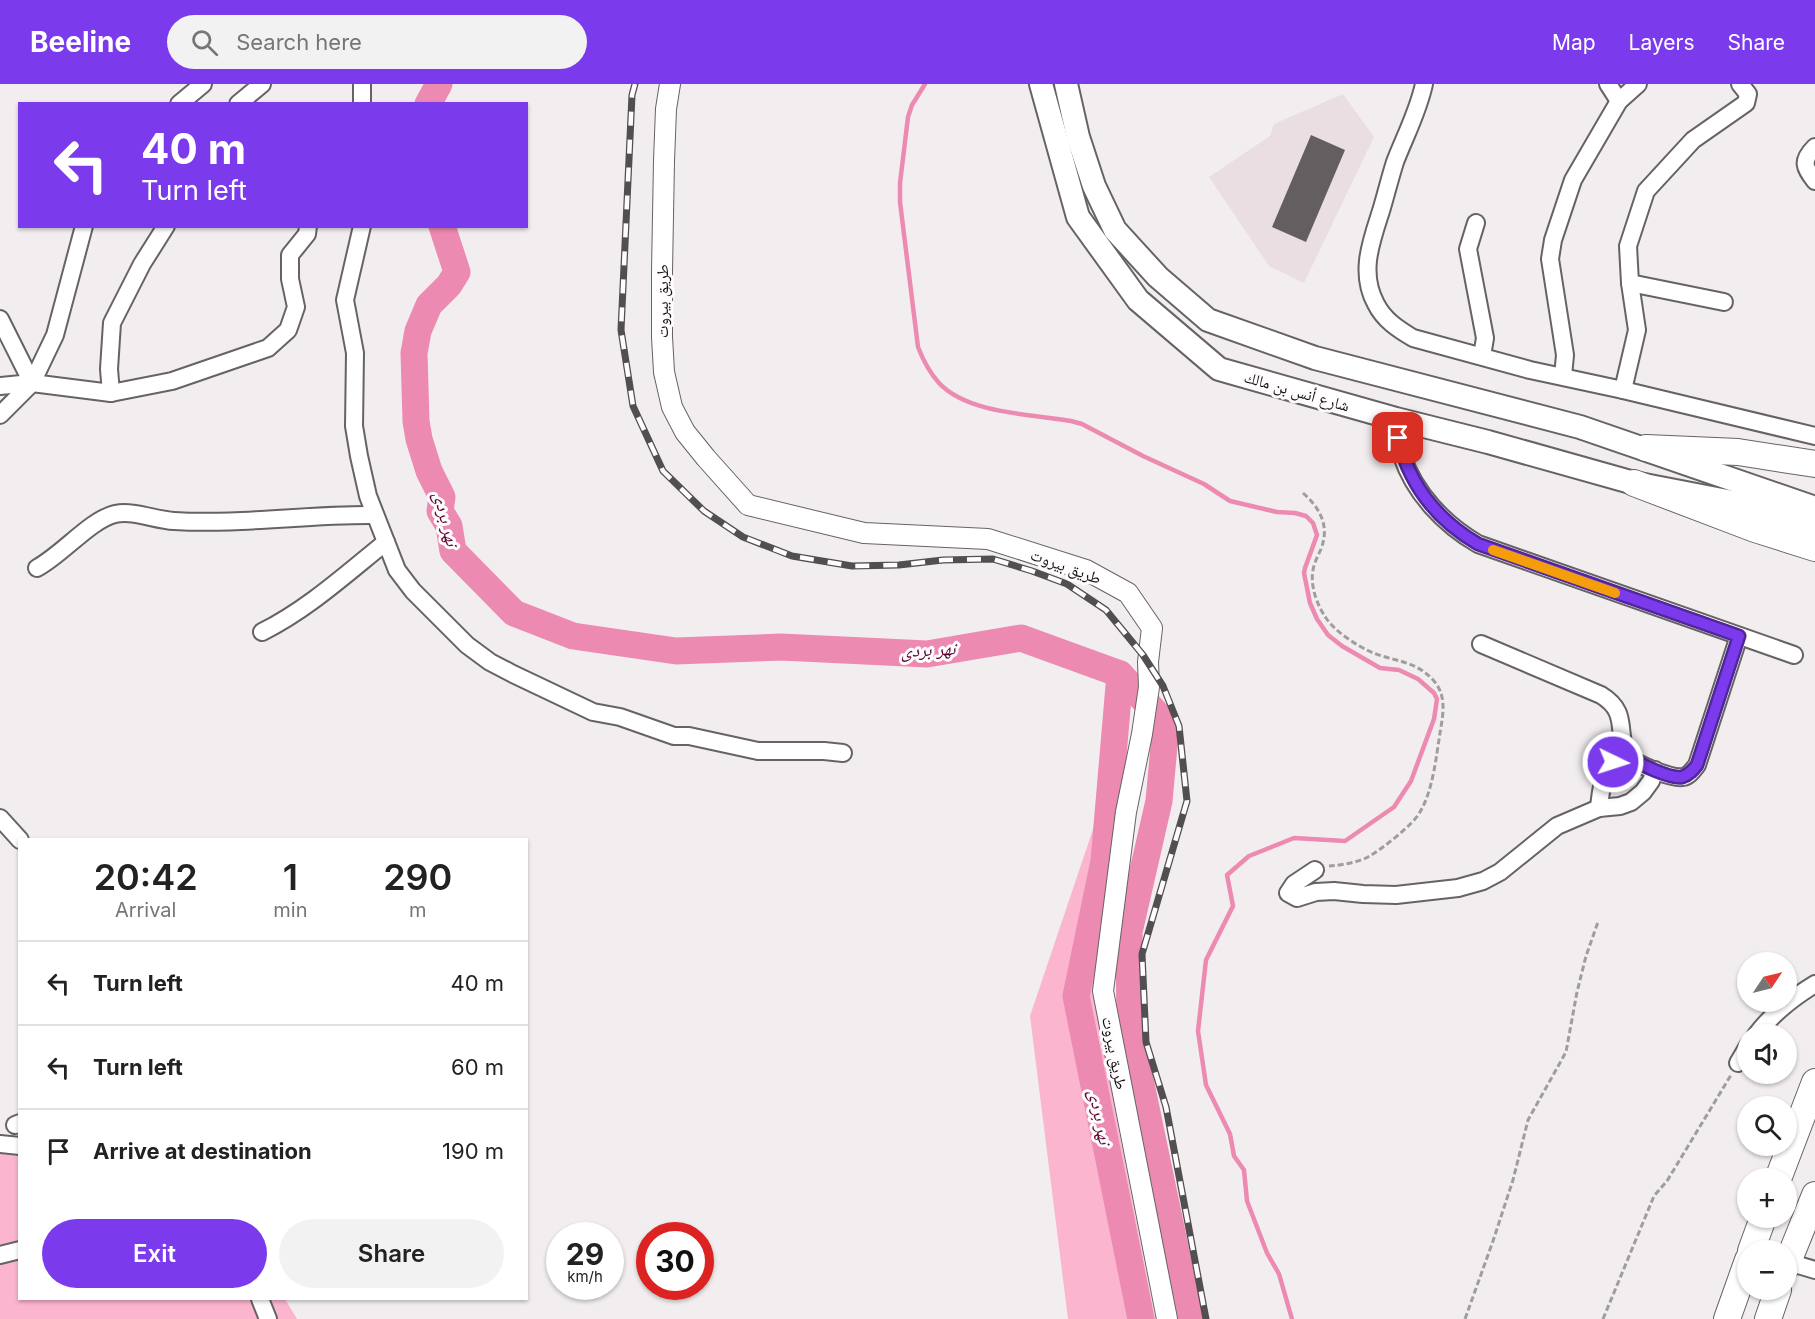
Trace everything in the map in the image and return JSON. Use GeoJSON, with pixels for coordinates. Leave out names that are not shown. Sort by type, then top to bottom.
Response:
{"type":"FeatureCollection","features":[{"type":"Feature","properties":{"kind":"main road","name":"شارع أنس بن مالك"},"geometry":{"type":"LineString","coordinates":[[1041,84],[1078,218],[1138,300],[1220,369],[1634,483],[1753,506],[1815,527]]}},
{"type":"Feature","properties":{"kind":"main road"},"geometry":{"type":"LineString","coordinates":[[1066,84],[1078,137],[1094,186],[1115,230],[1158,277],[1208,320],[1315,358],[1581,428],[1646,448],[1815,508]]}},
{"type":"Feature","properties":{"kind":"main road"},"geometry":{"type":"LineString","coordinates":[[1646,448],[1738,452],[1815,464]]}},
{"type":"Feature","properties":{"kind":"main road"},"geometry":{"type":"LineString","coordinates":[[1634,483],[1755,529],[1815,548]]}},
{"type":"Feature","properties":{"kind":"main road"},"geometry":{"type":"LineString","coordinates":[[1782,1168],[1815,1082]]}},
{"type":"Feature","properties":{"kind":"main road"},"geometry":{"type":"LineString","coordinates":[[1797,1240],[1815,1195]]}},
{"type":"Feature","properties":{"kind":"main road"},"geometry":{"type":"LineString","coordinates":[[1727,1319],[1737,1291]]}},
{"type":"Feature","properties":{"kind":"main road"},"geometry":{"type":"LineString","coordinates":[[1768,1319],[1775,1300]]}},
{"type":"Feature","properties":{"kind":"street"},"geometry":{"type":"LineString","coordinates":[[181,102],[203,84]]}},
{"type":"Feature","properties":{"kind":"street"},"geometry":{"type":"LineString","coordinates":[[240,102],[262,84]]}},
{"type":"Feature","properties":{"kind":"street"},"geometry":{"type":"LineString","coordinates":[[362,84],[362,102]]}},
{"type":"Feature","properties":{"kind":"street","name":"طريق بيروت"},"geometry":{"type":"LineString","coordinates":[[670,84],[666,109],[664,161],[662,337],[664,372],[672,407],[685,432],[748,505],[864,533],[988,539],[1086,570],[1128,593],[1152,628],[1148,662],[1149,687],[1126,812],[1103,992],[1167,1319]]}},
{"type":"Feature","properties":{"kind":"street"},"geometry":{"type":"LineString","coordinates":[[1424,84],[1419,104],[1395,163],[1368,250],[1366,267],[1370,289],[1386,319],[1413,338],[1530,370],[1815,436]]}},
{"type":"Feature","properties":{"kind":"street"},"geometry":{"type":"LineString","coordinates":[[1608,84],[1619,101]]}},
{"type":"Feature","properties":{"kind":"street"},"geometry":{"type":"LineString","coordinates":[[1563,376],[1565,355],[1550,259],[1553,240],[1573,180],[1619,101],[1638,84]]}},
{"type":"Feature","properties":{"kind":"street"},"geometry":{"type":"LineString","coordinates":[[1623,390],[1637,330],[1630,283],[1628,246],[1646,191],[1693,140],[1746,103],[1748,93],[1740,84]]}},
{"type":"Feature","properties":{"kind":"street"},"geometry":{"type":"LineString","coordinates":[[1815,147],[1809,152],[1805,162],[1806,171],[1815,180]]}},
{"type":"Feature","properties":{"kind":"street"},"geometry":{"type":"LineString","coordinates":[[1476,223],[1468,249],[1485,338],[1482,356]]}},
{"type":"Feature","properties":{"kind":"street"},"geometry":{"type":"LineString","coordinates":[[0,415],[32,383],[55,335],[83,228]]}},
{"type":"Feature","properties":{"kind":"street"},"geometry":{"type":"LineString","coordinates":[[111,393],[109,369],[112,323],[142,264],[165,228]]}},
{"type":"Feature","properties":{"kind":"street"},"geometry":{"type":"LineString","coordinates":[[0,386],[32,383],[111,393],[172,381],[268,348],[288,330],[296,307],[290,279],[290,255],[308,234],[308,228]]}},
{"type":"Feature","properties":{"kind":"street"},"geometry":{"type":"LineString","coordinates":[[362,228],[345,300],[355,353],[354,426],[366,486],[375,515],[397,570],[413,591],[467,645],[490,662],[593,712],[620,717],[674,736],[688,736],[758,751],[843,753]]}},
{"type":"Feature","properties":{"kind":"street"},"geometry":{"type":"LineString","coordinates":[[1630,283],[1725,302]]}},
{"type":"Feature","properties":{"kind":"street"},"geometry":{"type":"LineString","coordinates":[[0,319],[32,383]]}},
{"type":"Feature","properties":{"kind":"street"},"geometry":{"type":"LineString","coordinates":[[1396,419],[1402,457],[1414,481],[1432,508],[1463,536],[1509,556],[1794,655]]}},
{"type":"Feature","properties":{"kind":"street"},"geometry":{"type":"LineString","coordinates":[[37,568],[61,552],[100,520],[117,514],[174,521],[375,515]]}},
{"type":"Feature","properties":{"kind":"street"},"geometry":{"type":"LineString","coordinates":[[261,632],[287,619],[342,579],[386,542]]}},
{"type":"Feature","properties":{"kind":"street"},"geometry":{"type":"LineString","coordinates":[[1481,644],[1611,701],[1621,720],[1625,746],[1630,757],[1655,770],[1677,777],[1685,777],[1697,765],[1739,636]]}},
{"type":"Feature","properties":{"kind":"street"},"geometry":{"type":"LineString","coordinates":[[1599,808],[1600,792],[1609,767],[1613,762],[1630,757]]}},
{"type":"Feature","properties":{"kind":"street"},"geometry":{"type":"LineString","coordinates":[[1315,870],[1294,884],[1288,893],[1297,897],[1316,892],[1334,891],[1396,895],[1458,888],[1500,872],[1557,826],[1599,808],[1620,806],[1631,802],[1643,792],[1655,770]]}},
{"type":"Feature","properties":{"kind":"street"},"geometry":{"type":"LineString","coordinates":[[0,818],[18,838]]}},
{"type":"Feature","properties":{"kind":"street"},"geometry":{"type":"LineString","coordinates":[[1765,1024],[1773,1015],[1815,984]]}},
{"type":"Feature","properties":{"kind":"street"},"geometry":{"type":"LineString","coordinates":[[0,1144],[18,1146]]}},
{"type":"Feature","properties":{"kind":"street"},"geometry":{"type":"LineString","coordinates":[[0,1255],[18,1251]]}},
{"type":"Feature","properties":{"kind":"street"},"geometry":{"type":"LineString","coordinates":[[1797,1266],[1815,1270]]}},
{"type":"Feature","properties":{"kind":"street"},"geometry":{"type":"LineString","coordinates":[[260,1300],[268,1319]]}},
{"type":"Feature","properties":{"kind":"path"},"geometry":{"type":"LineString","coordinates":[[1303,494],[1320,511],[1324,524],[1325,536],[1316,559],[1312,583],[1326,618],[1340,632],[1369,651],[1402,660],[1419,669],[1433,680],[1440,689],[1443,699],[1443,713],[1433,771],[1426,798],[1414,821],[1369,856],[1356,862],[1315,870]]}},
{"type":"Feature","properties":{"kind":"path"},"geometry":{"type":"LineString","coordinates":[[1465,1319],[1494,1241],[1528,1120],[1566,1052],[1576,992],[1598,921]]}},
{"type":"Feature","properties":{"kind":"path"},"geometry":{"type":"LineString","coordinates":[[1603,1319],[1654,1196],[1667,1181],[1737,1065]]}},
{"type":"Feature","properties":{"kind":"shaded area"},"geometry":{"type":"Polygon","coordinates":[[[1343,94],[1374,137],[1304,283],[1269,266],[1209,177],[1270,136],[1274,124],[1343,94]]]}},
{"type":"Feature","properties":{"kind":"shaded area"},"geometry":{"type":"Polygon","coordinates":[[[1112,773],[1099,894],[1094,993],[1155,1319],[1068,1319],[1030,1016],[1112,773]]]}},
{"type":"Feature","properties":{"kind":"shaded area"},"geometry":{"type":"Polygon","coordinates":[[[18,1135],[18,1300],[286,1300],[297,1319],[0,1319],[0,1137],[18,1135]]]}},
{"type":"Feature","properties":{"kind":"building"},"geometry":{"type":"Polygon","coordinates":[[[1311,135],[1345,150],[1306,242],[1272,227],[1311,135]]]}},
{"type":"Feature","properties":{"kind":"waterway","name":"نهر بردى"},"geometry":{"type":"LineString","coordinates":[[429,102],[439,84]]}},
{"type":"Feature","properties":{"kind":"waterway"},"geometry":{"type":"LineString","coordinates":[[925,84],[912,105],[908,117],[900,202],[918,347],[939,383],[951,393],[983,407],[1082,424],[1204,484],[1230,501],[1306,516],[1313,523],[1317,535],[1304,573],[1310,603],[1328,635],[1380,668],[1399,670],[1418,679],[1434,693],[1437,699],[1434,719],[1411,781],[1394,807],[1345,841],[1294,838],[1249,856],[1227,875],[1233,906],[1206,960],[1198,1031],[1206,1085],[1230,1134],[1234,1156],[1244,1170],[1247,1201],[1267,1253],[1279,1274],[1292,1319]]}},
{"type":"Feature","properties":{"kind":"waterway","name":"نهر بردى"},"geometry":{"type":"LineString","coordinates":[[443,228],[457,272],[449,285],[429,305],[418,331],[414,353],[416,421],[419,439],[429,471],[442,497],[440,511],[449,526],[453,551],[514,613],[573,636],[676,651],[781,647],[927,654],[1021,638],[1120,674],[1104,861],[1076,996],[1141,1319]]}},
{"type":"Feature","properties":{"kind":"waterway"},"geometry":{"type":"LineString","coordinates":[[1120,674],[1166,724],[1159,801],[1129,932],[1130,1031],[1190,1319]]}},
{"type":"Feature","properties":{"kind":"railway"},"geometry":{"type":"LineString","coordinates":[[635,84],[632,95],[621,330],[633,406],[663,471],[704,511],[743,537],[792,556],[852,566],[993,559],[1067,584],[1106,610],[1143,655],[1163,686],[1179,726],[1187,801],[1142,954],[1146,1042],[1166,1107],[1206,1319]]}},
{"type":"Feature","properties":{"kind":"slow traffic"},"geometry":{"type":"LineString","coordinates":[[1493,550],[1615,593]]}},
{"type":"Feature","properties":{"kind":"route"},"geometry":{"type":"LineString","coordinates":[[1398,438],[1402,457],[1414,481],[1432,508],[1463,536],[1509,556],[1739,636],[1697,765],[1691,772],[1685,777],[1677,777],[1638,763],[1630,757],[1613,762]]}}]}
